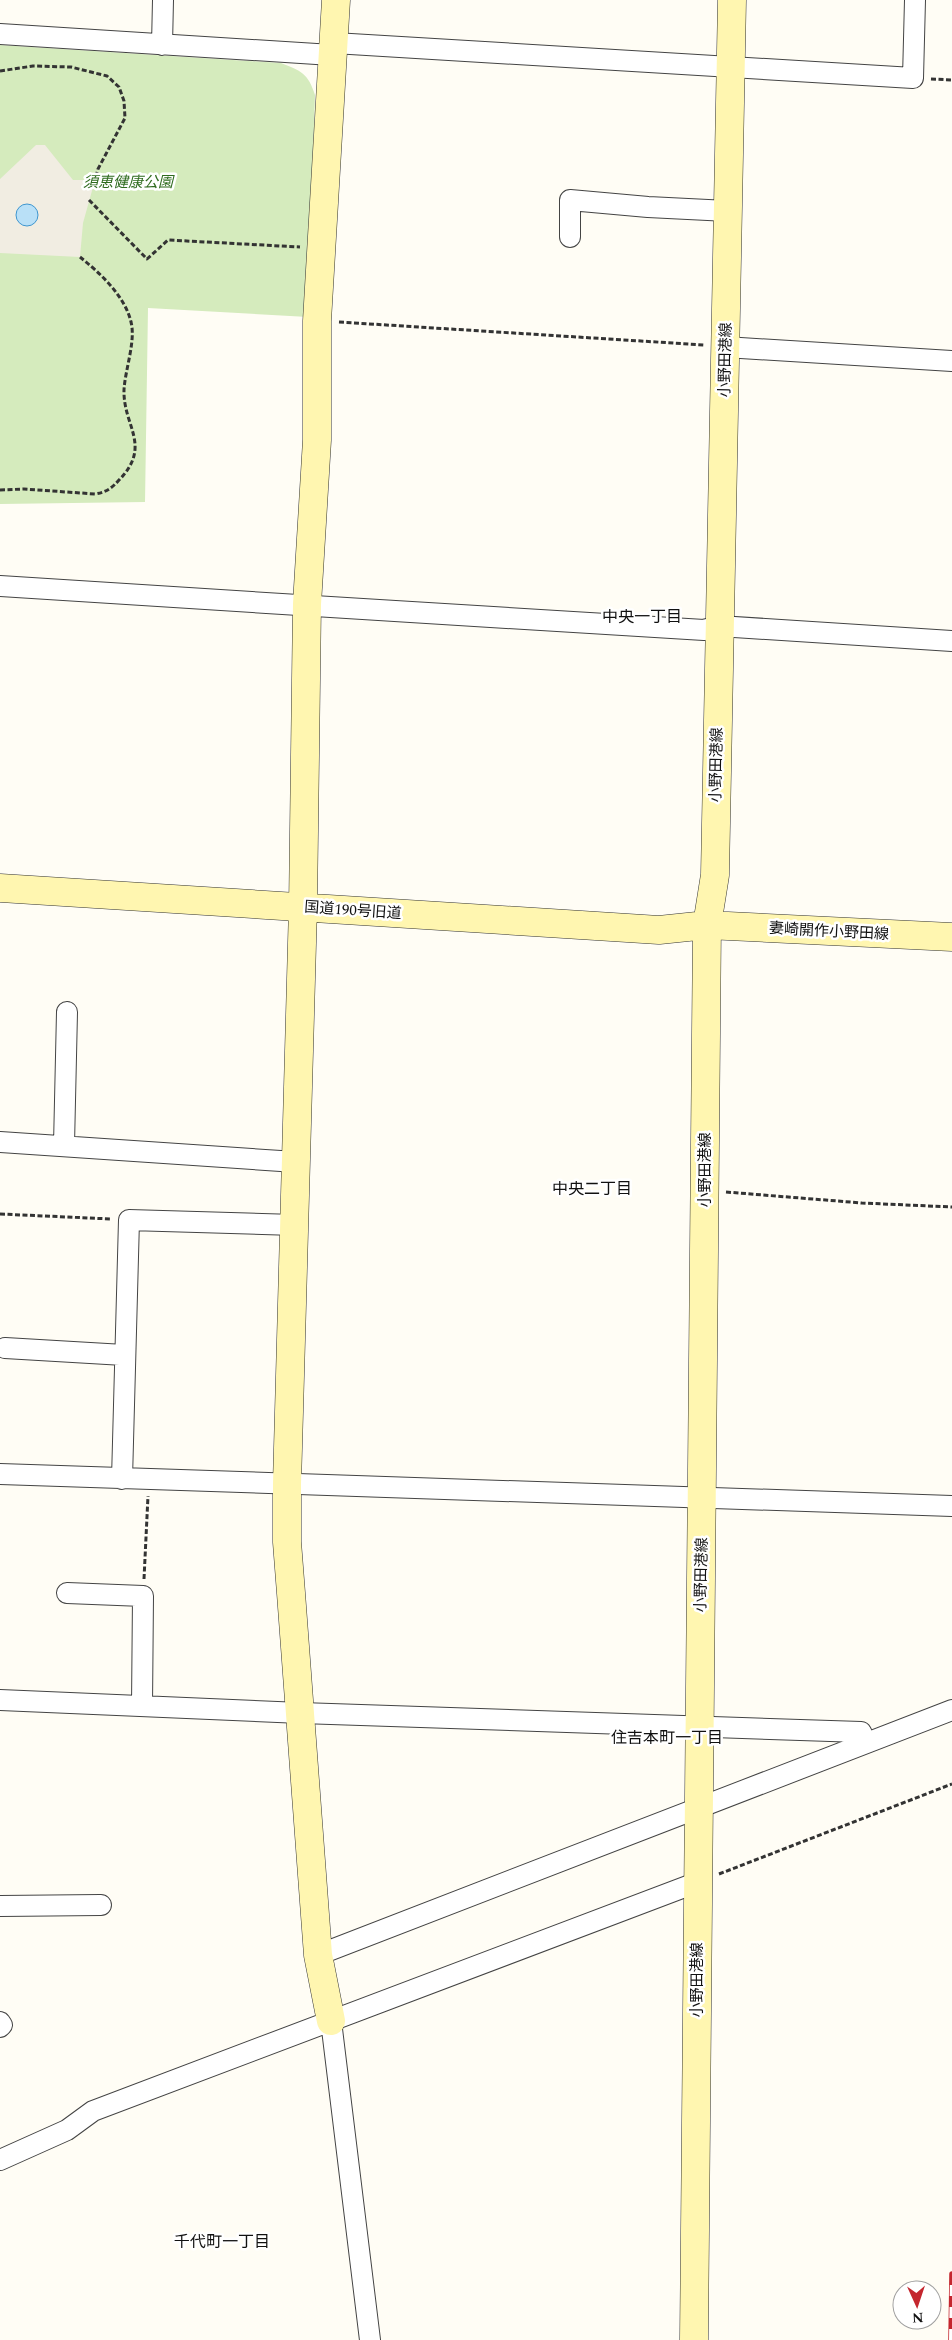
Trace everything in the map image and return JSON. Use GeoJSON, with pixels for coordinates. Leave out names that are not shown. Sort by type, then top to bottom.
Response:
{"type":"FeatureCollection","features":[{"type":"Feature","properties":{"kind":"street"},"geometry":{"type":"LineString","coordinates":[[162,44],[163,0]]}},
{"type":"Feature","properties":{"kind":"street"},"geometry":{"type":"LineString","coordinates":[[336,0],[323,248],[317,321],[317,440],[307,604],[303,907],[287,1542],[318,1955],[331,2021],[370,2340]]}},
{"type":"Feature","properties":{"kind":"street","name":"小野田港線"},"geometry":{"type":"LineString","coordinates":[[694,2340],[698,1810],[703,1499],[706,925],[715,875],[732,0]]}},
{"type":"Feature","properties":{"kind":"street"},"geometry":{"type":"LineString","coordinates":[[0,34],[162,44],[333,49],[913,78],[915,0]]}},
{"type":"Feature","properties":{"kind":"street"},"geometry":{"type":"LineString","coordinates":[[570,237],[570,200],[648,207],[728,211]]}},
{"type":"Feature","properties":{"kind":"street"},"geometry":{"type":"LineString","coordinates":[[725,347],[952,361]]}},
{"type":"Feature","properties":{"kind":"street"},"geometry":{"type":"LineString","coordinates":[[0,586],[694,630],[704,630],[719,626],[952,641]]}},
{"type":"Feature","properties":{"kind":"street","name":"国道190号旧道"},"geometry":{"type":"LineString","coordinates":[[0,888],[659,930],[706,925]]}},
{"type":"Feature","properties":{"kind":"street","name":"妻崎開作小野田線"},"geometry":{"type":"LineString","coordinates":[[706,925],[952,937]]}},
{"type":"Feature","properties":{"kind":"street"},"geometry":{"type":"LineString","coordinates":[[64,1145],[67,1012]]}},
{"type":"Feature","properties":{"kind":"street"},"geometry":{"type":"LineString","coordinates":[[0,1142],[296,1162]]}},
{"type":"Feature","properties":{"kind":"street"},"geometry":{"type":"LineString","coordinates":[[122,1479],[129,1220],[294,1225]]}},
{"type":"Feature","properties":{"kind":"street"},"geometry":{"type":"LineString","coordinates":[[5,1348],[124,1355]]}},
{"type":"Feature","properties":{"kind":"street"},"geometry":{"type":"LineString","coordinates":[[0,1474],[952,1506]]}},
{"type":"Feature","properties":{"kind":"street"},"geometry":{"type":"LineString","coordinates":[[67,1593],[143,1596],[142,1705]]}},
{"type":"Feature","properties":{"kind":"street"},"geometry":{"type":"LineString","coordinates":[[0,1700],[300,1713],[861,1732],[866,1742]]}},
{"type":"Feature","properties":{"kind":"street"},"geometry":{"type":"LineString","coordinates":[[318,1955],[698,1810],[866,1742],[952,1710]]}},
{"type":"Feature","properties":{"kind":"street"},"geometry":{"type":"LineString","coordinates":[[0,2160],[67,2130],[93,2111],[698,1882]]}},
{"type":"Feature","properties":{"kind":"street"},"geometry":{"type":"LineString","coordinates":[[0,1906],[101,1905]]}},
{"type":"Feature","properties":{"kind":"street"},"geometry":{"type":"LineString","coordinates":[[0,2022],[2,2024],[0,2027]]}},
{"type":"Feature","properties":{"kind":"path"},"geometry":{"type":"LineString","coordinates":[[0,71],[33,66],[71,67],[107,76],[119,87],[124,101],[125,118],[94,180]]}},
{"type":"Feature","properties":{"kind":"path"},"geometry":{"type":"LineString","coordinates":[[89,200],[147,259],[168,240],[323,248]]}},
{"type":"Feature","properties":{"kind":"path"},"geometry":{"type":"LineString","coordinates":[[0,490],[24,489],[95,494],[107,492],[130,468],[136,451],[124,395],[132,324],[126,309],[115,293],[96,271],[80,257]]}},
{"type":"Feature","properties":{"kind":"path"},"geometry":{"type":"LineString","coordinates":[[317,321],[446,331],[725,347]]}},
{"type":"Feature","properties":{"kind":"path"},"geometry":{"type":"LineString","coordinates":[[705,1191],[862,1203],[952,1207]]}},
{"type":"Feature","properties":{"kind":"path"},"geometry":{"type":"LineString","coordinates":[[0,1214],[129,1220]]}},
{"type":"Feature","properties":{"kind":"path"},"geometry":{"type":"LineString","coordinates":[[143,1596],[148,1480]]}},
{"type":"Feature","properties":{"kind":"path"},"geometry":{"type":"LineString","coordinates":[[698,1882],[952,1784]]}},
{"type":"Feature","properties":{"kind":"green space","name":"須恵健康公園"},"geometry":{"type":"Polygon","coordinates":[[[0,45],[281,63],[303,74],[310,82],[315,95],[308,317],[148,308],[145,502],[0,504],[0,45]]]}},
{"type":"Feature","properties":{"kind":"shaded area"},"geometry":{"type":"Polygon","coordinates":[[[36,145],[45,145],[73,180],[95,180],[83,223],[80,257],[0,253],[0,179],[36,145]]]}},
{"type":"Feature","properties":{"kind":"water"},"geometry":{"type":"Polygon","coordinates":[[[27,204],[37,211],[38,215],[31,225],[27,226],[17,219],[16,215],[23,205],[27,204]]]}},
{"type":"Feature","properties":{"kind":"railway"},"geometry":{"type":"LineString","coordinates":[[951,2340],[952,2274]]}},
{"type":"Feature","properties":{"kind":"district","name":"中央一丁目"},"geometry":{"type":"Point","coordinates":[642,616]}},
{"type":"Feature","properties":{"kind":"district","name":"中央二丁目"},"geometry":{"type":"Point","coordinates":[592,1188]}},
{"type":"Feature","properties":{"kind":"district","name":"住吉本町一丁目"},"geometry":{"type":"Point","coordinates":[667,1737]}},
{"type":"Feature","properties":{"kind":"district","name":"千代町一丁目"},"geometry":{"type":"Point","coordinates":[222,2241]}}]}
